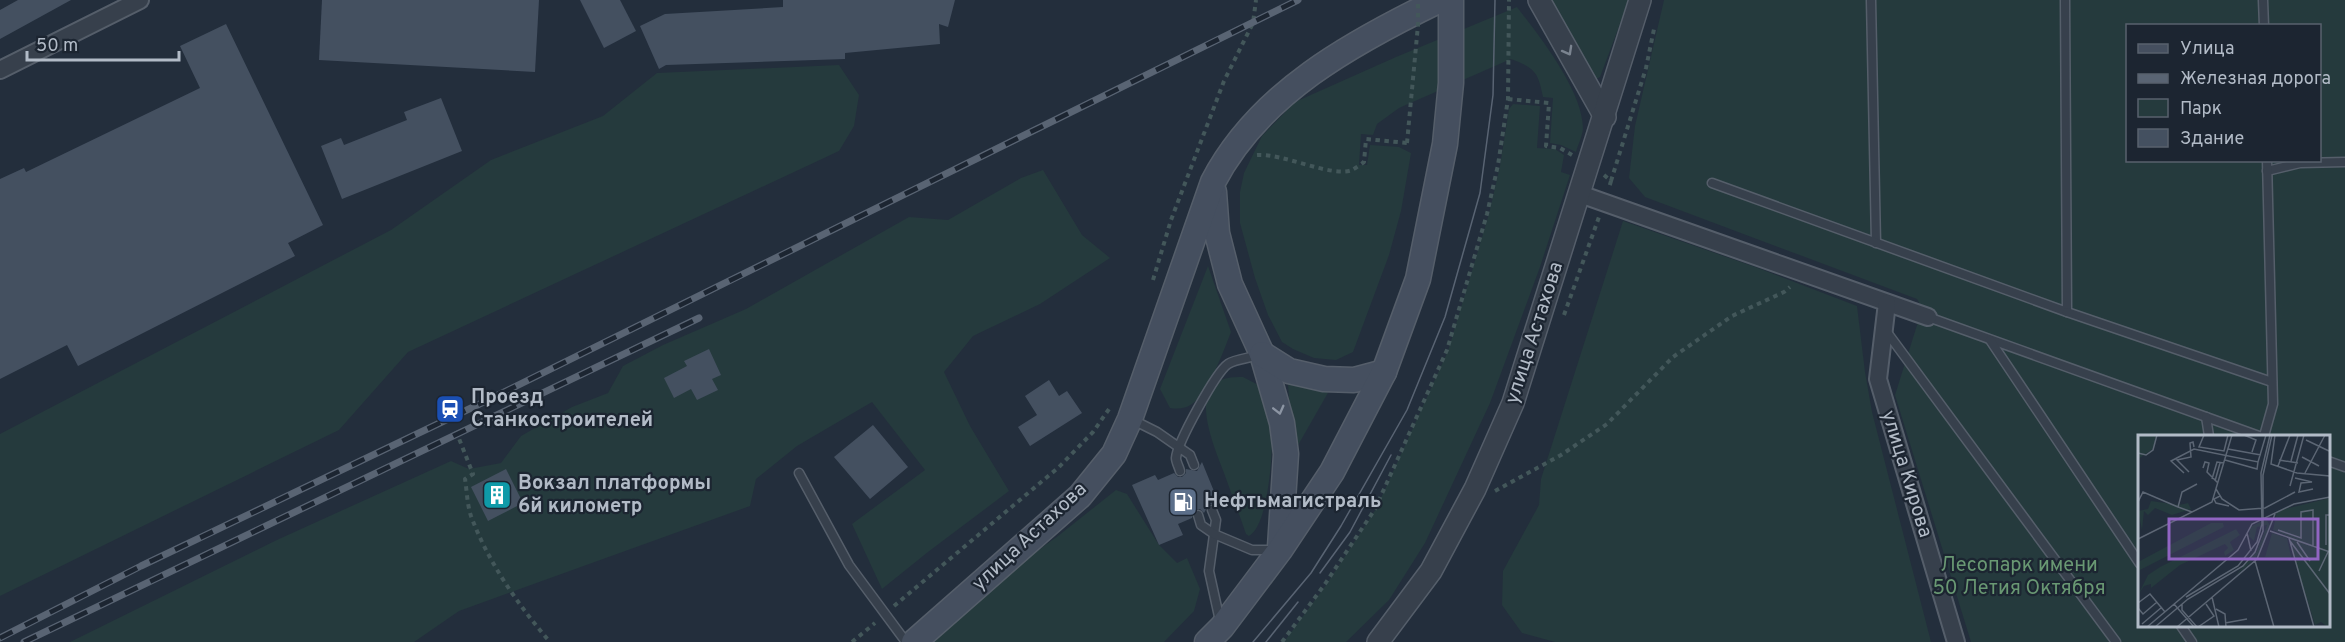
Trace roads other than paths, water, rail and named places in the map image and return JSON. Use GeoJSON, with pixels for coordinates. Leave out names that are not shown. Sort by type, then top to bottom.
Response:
{"type":"FeatureCollection","features":[{"type":"Feature","properties":{"kind":"main road"},"geometry":{"type":"LineString","coordinates":[[1280,550],[1286,454],[1282,423],[1262,354],[1230,284],[1217,233],[1213,182],[1225,159],[1258,117],[1304,78],[1396,21],[1440,0]]}},
{"type":"Feature","properties":{"kind":"main road"},"geometry":{"type":"LineString","coordinates":[[1214,634],[1280,550],[1332,472],[1384,372],[1418,279],[1446,144],[1451,83],[1451,0]]}},
{"type":"Feature","properties":{"kind":"main road","name":"улица Астахова"},"geometry":{"type":"LineString","coordinates":[[914,642],[1080,496],[1114,454],[1131,419],[1213,182]]}},
{"type":"Feature","properties":{"kind":"main road"},"geometry":{"type":"LineString","coordinates":[[1262,354],[1288,371],[1324,379],[1354,380],[1384,372]]}},
{"type":"Feature","properties":{"kind":"street"},"geometry":{"type":"LineString","coordinates":[[0,70],[140,0]]}},
{"type":"Feature","properties":{"kind":"street"},"geometry":{"type":"LineString","coordinates":[[1539,0],[1605,117]]}},
{"type":"Feature","properties":{"kind":"street","name":"улица Астахова"},"geometry":{"type":"LineString","coordinates":[[1378,642],[1431,571],[1475,489],[1513,403],[1640,0]]}},
{"type":"Feature","properties":{"kind":"street"},"geometry":{"type":"LineString","coordinates":[[1580,194],[1928,317]]}},
{"type":"Feature","properties":{"kind":"street","name":"улица Кирова"},"geometry":{"type":"LineString","coordinates":[[1887,303],[1878,379],[1956,642]]}},
{"type":"Feature","properties":{"kind":"lane"},"geometry":{"type":"LineString","coordinates":[[1871,0],[1876,243]]}},
{"type":"Feature","properties":{"kind":"lane"},"geometry":{"type":"LineString","coordinates":[[2065,0],[2067,312]]}},
{"type":"Feature","properties":{"kind":"lane"},"geometry":{"type":"LineString","coordinates":[[2263,0],[2264,24]]}},
{"type":"Feature","properties":{"kind":"lane"},"geometry":{"type":"LineString","coordinates":[[2261,435],[2273,404],[2267,162]]}},
{"type":"Feature","properties":{"kind":"lane"},"geometry":{"type":"LineString","coordinates":[[2267,171],[2300,163],[2345,162]]}},
{"type":"Feature","properties":{"kind":"lane"},"geometry":{"type":"LineString","coordinates":[[1712,183],[2067,312],[2272,382]]}},
{"type":"Feature","properties":{"kind":"lane"},"geometry":{"type":"LineString","coordinates":[[1928,317],[2258,435]]}},
{"type":"Feature","properties":{"kind":"lane"},"geometry":{"type":"LineString","coordinates":[[1884,328],[2116,642]]}},
{"type":"Feature","properties":{"kind":"lane"},"geometry":{"type":"LineString","coordinates":[[1989,340],[2138,563]]}},
{"type":"Feature","properties":{"kind":"lane"},"geometry":{"type":"LineString","coordinates":[[1180,471],[1176,459],[1178,448],[1193,416],[1227,364],[1262,354]]}},
{"type":"Feature","properties":{"kind":"lane"},"geometry":{"type":"LineString","coordinates":[[2206,417],[2209,435]]}},
{"type":"Feature","properties":{"kind":"lane"},"geometry":{"type":"LineString","coordinates":[[1131,419],[1157,432],[1190,456],[1194,465]]}},
{"type":"Feature","properties":{"kind":"lane"},"geometry":{"type":"LineString","coordinates":[[2330,462],[2345,467]]}},
{"type":"Feature","properties":{"kind":"lane"},"geometry":{"type":"LineString","coordinates":[[799,473],[849,565],[906,642]]}},
{"type":"Feature","properties":{"kind":"lane"},"geometry":{"type":"LineString","coordinates":[[1212,510],[1216,520],[1209,571],[1214,634]]}},
{"type":"Feature","properties":{"kind":"lane"},"geometry":{"type":"LineString","coordinates":[[1198,515],[1201,525],[1214,534],[1252,550],[1280,550]]}},
{"type":"Feature","properties":{"kind":"lane"},"geometry":{"type":"LineString","coordinates":[[2182,627],[2192,642]]}},
{"type":"Feature","properties":{"kind":"tram line"},"geometry":{"type":"LineString","coordinates":[[1253,642],[1311,573],[1341,526],[1407,410],[1445,317],[1480,193],[1493,95],[1495,0]]}},
{"type":"Feature","properties":{"kind":"tram line"},"geometry":{"type":"LineString","coordinates":[[1320,573],[1350,532],[1391,455]]}},
{"type":"Feature","properties":{"kind":"tram line"},"geometry":{"type":"LineString","coordinates":[[1266,642],[1298,602]]}},
{"type":"Feature","properties":{"kind":"railway"},"geometry":{"type":"LineString","coordinates":[[0,638],[141,566],[492,398],[1298,0]]}},
{"type":"Feature","properties":{"kind":"railway"},"geometry":{"type":"LineString","coordinates":[[24,642],[699,318]]}},
{"type":"Feature","properties":{"kind":"place","name":"Проезд Станкостроителей"},"geometry":{"type":"Point","coordinates":[450,409]}},
{"type":"Feature","properties":{"kind":"place","name":"Вокзал платформы 6й километр"},"geometry":{"type":"Point","coordinates":[497,495]}},
{"type":"Feature","properties":{"kind":"place","name":"Нефтьмагистраль"},"geometry":{"type":"Point","coordinates":[1183,502]}},
{"type":"Feature","properties":{"kind":"park label","name":"Лесопарк имени 50 Летия Октября"},"geometry":{"type":"Point","coordinates":[2019,578]}}]}
